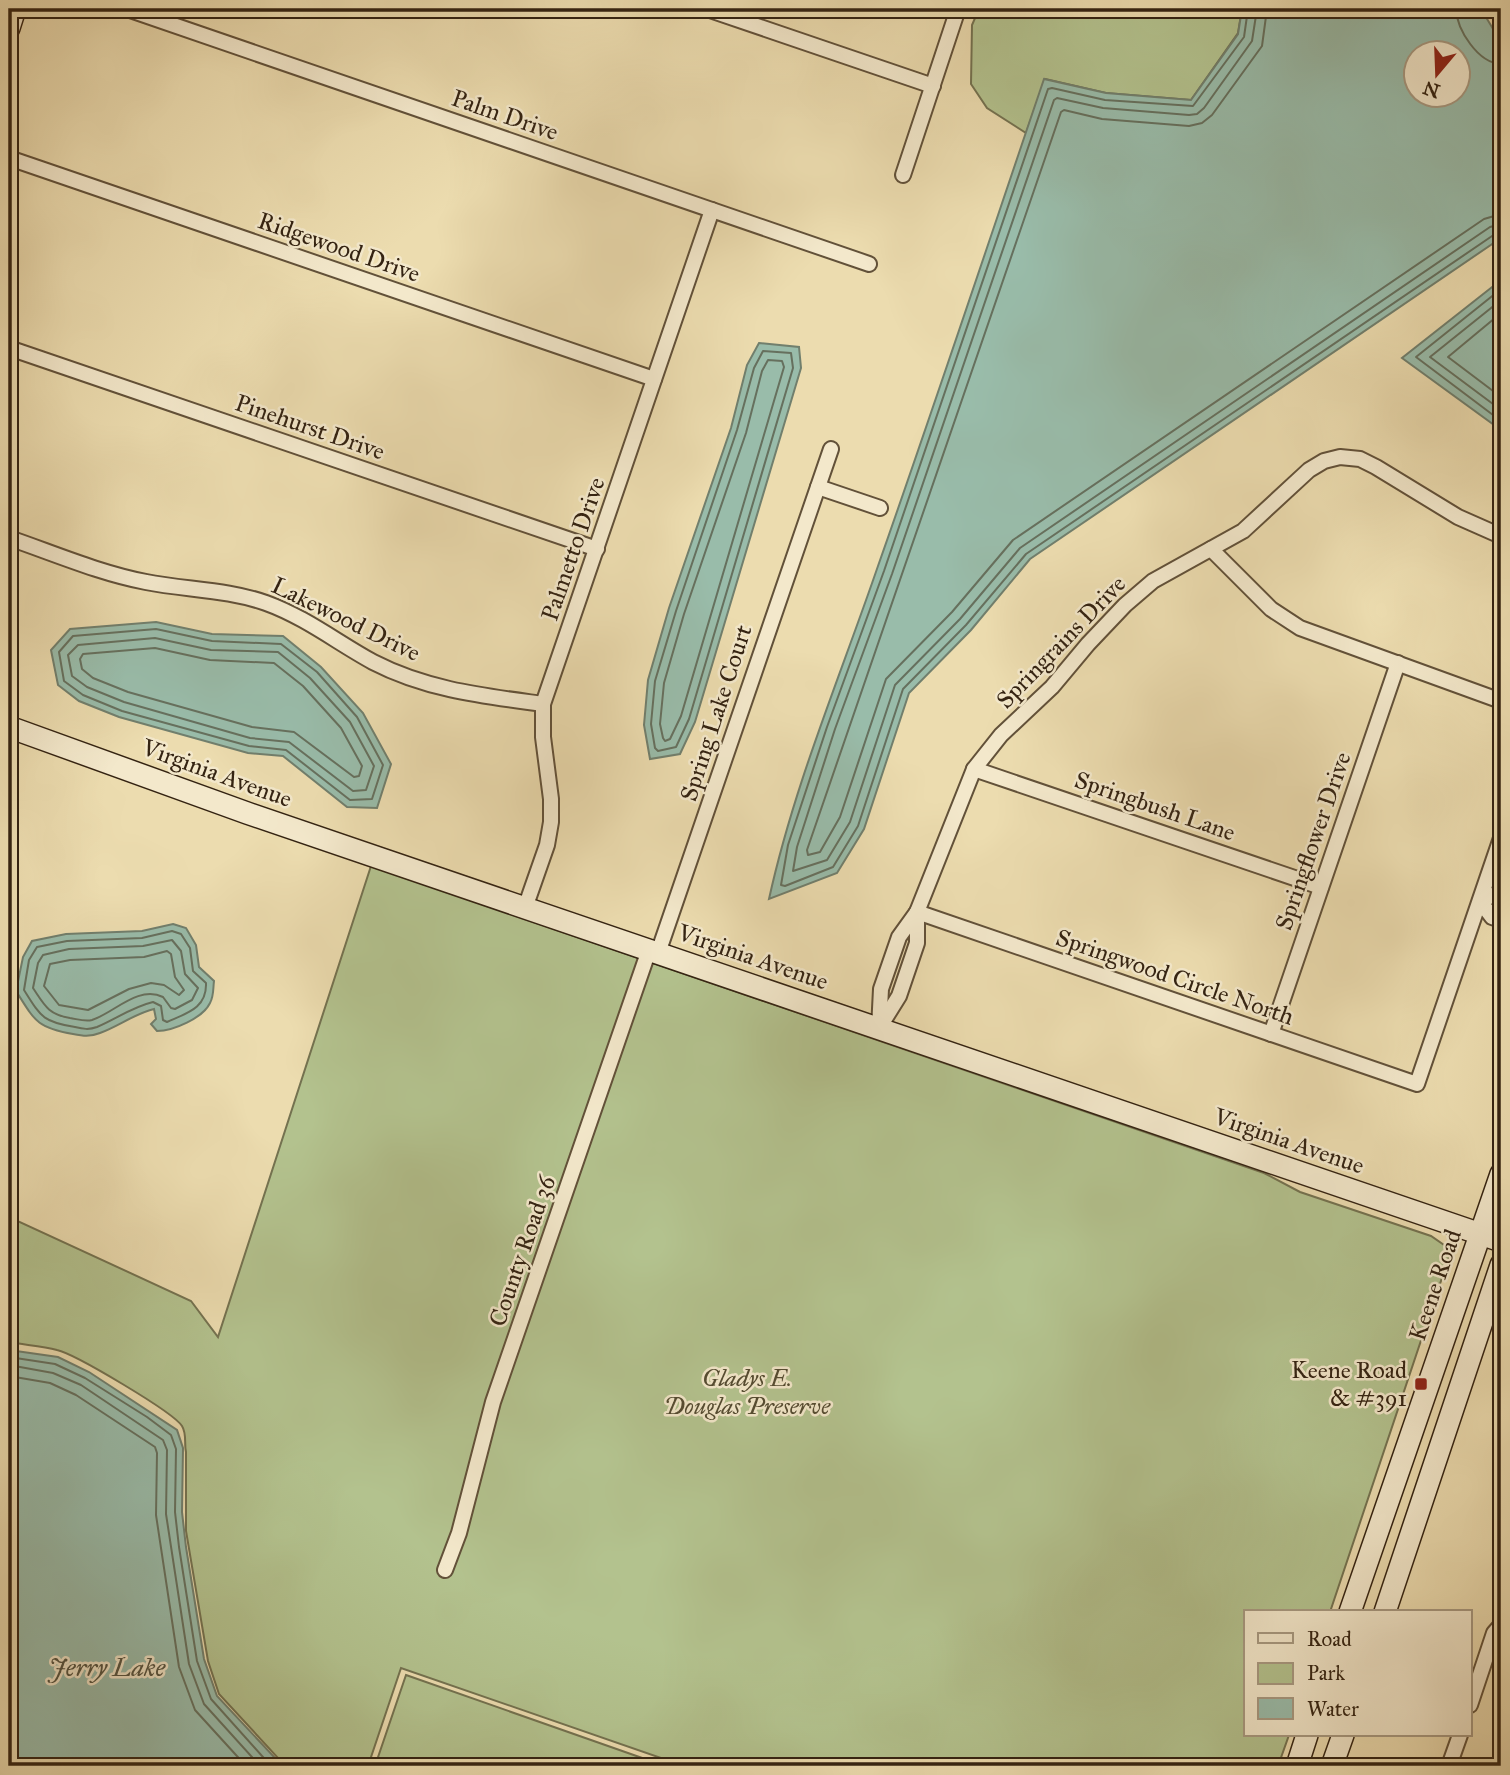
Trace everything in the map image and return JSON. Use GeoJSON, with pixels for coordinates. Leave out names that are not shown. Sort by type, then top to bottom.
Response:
{"type":"FeatureCollection","features":[{"type":"Feature","properties":{"kind":"street"},"geometry":{"type":"LineString","coordinates":[[9,27],[15,9]]}},
{"type":"Feature","properties":{"kind":"street","name":"Palm Drive"},"geometry":{"type":"LineString","coordinates":[[127,9],[869,264]]}},
{"type":"Feature","properties":{"kind":"street"},"geometry":{"type":"LineString","coordinates":[[707,9],[933,86]]}},
{"type":"Feature","properties":{"kind":"street"},"geometry":{"type":"LineString","coordinates":[[903,175],[958,9]]}},
{"type":"Feature","properties":{"kind":"street","name":"Ridgewood Drive"},"geometry":{"type":"LineString","coordinates":[[9,158],[654,379]]}},
{"type":"Feature","properties":{"kind":"street","name":"Palmetto Drive"},"geometry":{"type":"LineString","coordinates":[[525,908],[547,845],[551,822],[551,799],[543,737],[543,704],[712,210]]}},
{"type":"Feature","properties":{"kind":"street","name":"Pinehurst Drive"},"geometry":{"type":"LineString","coordinates":[[9,348],[597,549]]}},
{"type":"Feature","properties":{"kind":"street","name":"Spring Lake Court"},"geometry":{"type":"LineString","coordinates":[[654,951],[708,813],[779,596],[831,449]]}},
{"type":"Feature","properties":{"kind":"street","name":"Springrains Drive"},"geometry":{"type":"LineString","coordinates":[[879,1029],[899,996],[918,943],[918,912],[974,769],[1001,735],[1052,687],[1125,605],[1153,581],[1243,531],[1309,470],[1324,461],[1340,457],[1360,459],[1458,517],[1501,536]]}},
{"type":"Feature","properties":{"kind":"street"},"geometry":{"type":"LineString","coordinates":[[818,487],[880,508]]}},
{"type":"Feature","properties":{"kind":"street","name":"Lakewood Drive"},"geometry":{"type":"LineString","coordinates":[[9,538],[144,582],[220,591],[267,603],[308,623],[373,662],[400,673],[464,694],[543,704]]}},
{"type":"Feature","properties":{"kind":"street"},"geometry":{"type":"LineString","coordinates":[[1211,549],[1270,609],[1300,628],[1501,701]]}},
{"type":"Feature","properties":{"kind":"street","name":"Springflower Drive"},"geometry":{"type":"LineString","coordinates":[[1271,1034],[1398,663]]}},
{"type":"Feature","properties":{"kind":"street","name":"Virginia Avenue"},"geometry":{"type":"LineString","coordinates":[[9,727],[247,813],[1501,1241]]}},
{"type":"Feature","properties":{"kind":"street","name":"Springbush Lane"},"geometry":{"type":"LineString","coordinates":[[974,769],[1321,887]]}},
{"type":"Feature","properties":{"kind":"street"},"geometry":{"type":"LineString","coordinates":[[1480,901],[1501,838]]}},
{"type":"Feature","properties":{"kind":"street"},"geometry":{"type":"LineString","coordinates":[[1480,901],[1501,894]]}},
{"type":"Feature","properties":{"kind":"street"},"geometry":{"type":"LineString","coordinates":[[1480,901],[1492,917],[1501,920]]}},
{"type":"Feature","properties":{"kind":"street","name":"Springwood Circle North"},"geometry":{"type":"LineString","coordinates":[[918,912],[1417,1084],[1480,901]]}},
{"type":"Feature","properties":{"kind":"street","name":"County Road 36"},"geometry":{"type":"LineString","coordinates":[[445,1570],[459,1534],[493,1402],[654,951]]}},
{"type":"Feature","properties":{"kind":"street","name":"Keene Road"},"geometry":{"type":"LineString","coordinates":[[1350,1610],[1501,1174]]}},
{"type":"Feature","properties":{"kind":"street"},"geometry":{"type":"LineString","coordinates":[[1404,1555],[1408,1499],[1485,1271],[1487,1247],[1481,1234]]}},
{"type":"Feature","properties":{"kind":"street"},"geometry":{"type":"LineString","coordinates":[[1386,1610],[1501,1265]]}},
{"type":"Feature","properties":{"kind":"street"},"geometry":{"type":"LineString","coordinates":[[1472,1699],[1494,1633],[1501,1625]]}},
{"type":"Feature","properties":{"kind":"street"},"geometry":{"type":"LineString","coordinates":[[1297,1766],[1307,1736]]}},
{"type":"Feature","properties":{"kind":"street"},"geometry":{"type":"LineString","coordinates":[[1332,1766],[1343,1736]]}},
{"type":"Feature","properties":{"kind":"street"},"geometry":{"type":"LineString","coordinates":[[1449,1766],[1460,1736]]}},
{"type":"Feature","properties":{"kind":"green space"},"geometry":{"type":"Polygon","coordinates":[[[979,9],[1242,9],[1238,33],[1191,100],[1106,93],[1045,79],[1026,133],[987,108],[971,84],[972,25],[979,9]]]}},
{"type":"Feature","properties":{"kind":"green space","name":"Gladys E. Douglas Preserve"},"geometry":{"type":"Polygon","coordinates":[[[371,866],[1264,1173],[1300,1192],[1431,1236],[1444,1245],[1450,1254],[1331,1610],[1244,1610],[1244,1736],[1289,1736],[1278,1766],[684,1766],[401,1668],[368,1766],[283,1766],[219,1694],[208,1661],[186,1531],[184,1429],[175,1419],[123,1384],[67,1354],[45,1347],[9,1342],[9,1217],[191,1301],[218,1337],[371,866]]]}},
{"type":"Feature","properties":{"kind":"green space"},"geometry":{"type":"Polygon","coordinates":[[[406,1675],[665,1766],[375,1766],[406,1675]]]}},
{"type":"Feature","properties":{"kind":"water"},"geometry":{"type":"Polygon","coordinates":[[[1242,9],[1481,9],[1501,42],[1501,238],[1030,559],[971,630],[909,693],[864,829],[837,873],[769,899],[804,773],[899,505],[1044,79],[1106,93],[1191,100],[1238,34],[1242,9]]]}},
{"type":"Feature","properties":{"kind":"water"},"geometry":{"type":"Polygon","coordinates":[[[1501,280],[1501,430],[1402,358],[1501,280]]]}},
{"type":"Feature","properties":{"kind":"water"},"geometry":{"type":"Polygon","coordinates":[[[759,343],[799,347],[801,368],[695,722],[680,754],[650,759],[644,725],[648,680],[669,608],[731,428],[747,365],[759,343]]]}},
{"type":"Feature","properties":{"kind":"water"},"geometry":{"type":"Polygon","coordinates":[[[156,622],[212,634],[283,636],[321,667],[363,713],[391,764],[377,808],[347,807],[283,756],[248,753],[119,717],[79,701],[58,685],[51,650],[70,629],[156,622]]]}},
{"type":"Feature","properties":{"kind":"water"},"geometry":{"type":"Polygon","coordinates":[[[173,924],[186,928],[196,945],[199,967],[214,981],[212,998],[206,1009],[179,1026],[157,1031],[151,1024],[156,1019],[154,1009],[93,1035],[61,1032],[38,1021],[16,991],[23,957],[32,941],[66,934],[142,931],[173,924]]]}},
{"type":"Feature","properties":{"kind":"water","name":"Jerry Lake"},"geometry":{"type":"Polygon","coordinates":[[[9,1350],[58,1357],[89,1372],[177,1430],[183,1448],[182,1512],[186,1547],[204,1659],[217,1696],[276,1759],[279,1766],[9,1766],[9,1350]]]}},
{"type":"Feature","properties":{"kind":"place","name":"Keene Road & #391"},"geometry":{"type":"Point","coordinates":[1421,1384]}}]}
